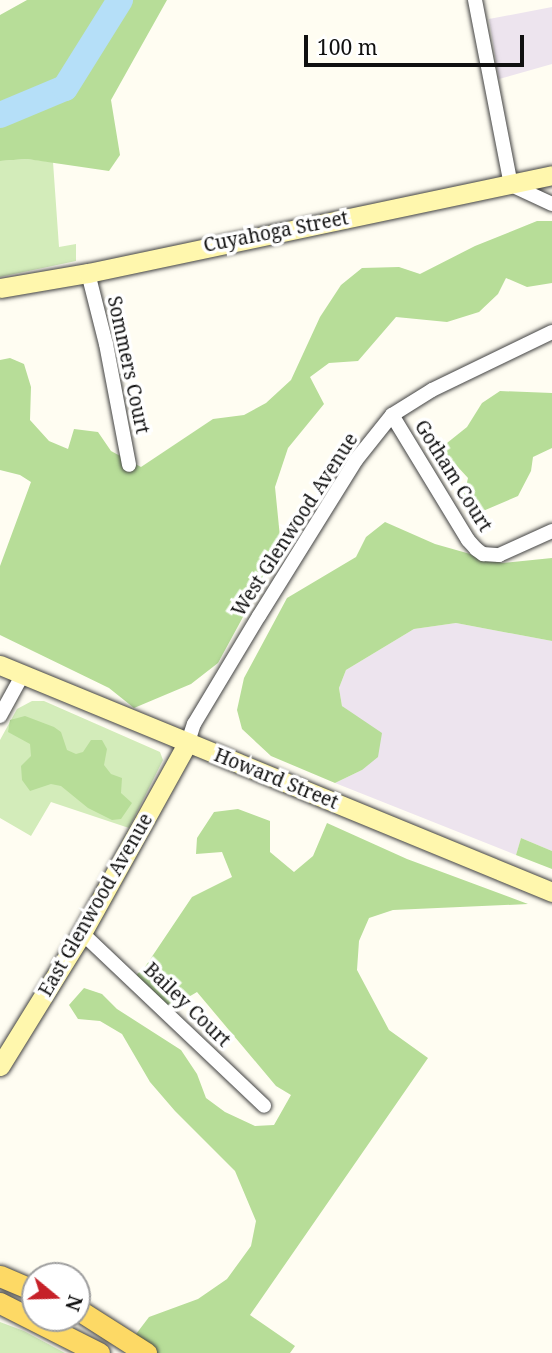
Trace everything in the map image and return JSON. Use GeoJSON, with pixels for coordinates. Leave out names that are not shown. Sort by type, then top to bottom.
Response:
{"type":"FeatureCollection","features":[{"type":"Feature","properties":{"kind":"main road"},"geometry":{"type":"LineString","coordinates":[[0,1276],[21,1285]]}},
{"type":"Feature","properties":{"kind":"main road"},"geometry":{"type":"LineString","coordinates":[[0,1303],[99,1353]]}},
{"type":"Feature","properties":{"kind":"main road"},"geometry":{"type":"LineString","coordinates":[[91,1318],[146,1353]]}},
{"type":"Feature","properties":{"kind":"street"},"geometry":{"type":"LineString","coordinates":[[475,0],[511,186],[552,204]]}},
{"type":"Feature","properties":{"kind":"street","name":"Cuyahoga Street"},"geometry":{"type":"LineString","coordinates":[[0,288],[88,273],[511,186],[552,175]]}},
{"type":"Feature","properties":{"kind":"street","name":"Sommers Court"},"geometry":{"type":"LineString","coordinates":[[88,273],[106,344],[129,465]]}},
{"type":"Feature","properties":{"kind":"street","name":"West Glenwood Avenue"},"geometry":{"type":"LineString","coordinates":[[188,742],[194,724],[356,460],[392,415],[432,390],[552,332]]}},
{"type":"Feature","properties":{"kind":"street","name":"Gotham Court"},"geometry":{"type":"LineString","coordinates":[[392,415],[468,540],[483,554],[509,552],[552,531]]}},
{"type":"Feature","properties":{"kind":"street","name":"Howard Street"},"geometry":{"type":"LineString","coordinates":[[0,665],[552,892]]}},
{"type":"Feature","properties":{"kind":"street"},"geometry":{"type":"LineString","coordinates":[[0,716],[23,674]]}},
{"type":"Feature","properties":{"kind":"street","name":"East Glenwood Avenue"},"geometry":{"type":"LineString","coordinates":[[0,1066],[82,933],[188,742]]}},
{"type":"Feature","properties":{"kind":"street","name":"Bailey Court"},"geometry":{"type":"LineString","coordinates":[[82,933],[264,1106]]}},
{"type":"Feature","properties":{"kind":"shaded area"},"geometry":{"type":"Polygon","coordinates":[[[552,7],[552,64],[499,79],[489,19],[552,7]]]}},
{"type":"Feature","properties":{"kind":"shaded area"},"geometry":{"type":"Polygon","coordinates":[[[456,623],[552,641],[552,851],[521,838],[516,855],[335,783],[362,770],[367,725],[342,706],[339,688],[346,670],[414,629],[456,623]]]}},
{"type":"Feature","properties":{"kind":"green space"},"geometry":{"type":"Polygon","coordinates":[[[27,0],[167,0],[111,100],[120,155],[109,171],[27,159],[0,161],[0,15],[27,0]]]}},
{"type":"Feature","properties":{"kind":"green space"},"geometry":{"type":"Polygon","coordinates":[[[27,159],[53,162],[59,247],[76,244],[76,261],[0,277],[0,161],[27,159]]]}},
{"type":"Feature","properties":{"kind":"green space"},"geometry":{"type":"Polygon","coordinates":[[[537,221],[552,221],[552,283],[527,287],[506,278],[498,294],[479,312],[447,322],[396,317],[358,361],[329,363],[310,377],[324,404],[288,448],[275,487],[281,547],[218,663],[191,684],[134,708],[109,688],[0,635],[0,566],[31,482],[20,475],[0,470],[0,360],[10,358],[24,364],[31,387],[30,420],[49,441],[68,449],[74,429],[98,432],[111,451],[141,467],[213,419],[244,415],[266,403],[291,380],[320,317],[341,285],[362,268],[399,267],[420,274],[475,246],[537,221]]]}},
{"type":"Feature","properties":{"kind":"green space"},"geometry":{"type":"Polygon","coordinates":[[[500,391],[552,393],[552,448],[533,457],[531,471],[518,496],[476,514],[462,504],[468,478],[446,454],[447,443],[467,427],[482,403],[500,391]]]}},
{"type":"Feature","properties":{"kind":"green space"},"geometry":{"type":"Polygon","coordinates":[[[385,522],[435,544],[502,563],[552,558],[552,641],[456,623],[414,629],[346,670],[339,688],[342,706],[382,733],[378,757],[362,770],[335,783],[271,756],[242,729],[237,710],[244,678],[287,598],[356,557],[366,537],[385,522]]]}},
{"type":"Feature","properties":{"kind":"green space"},"geometry":{"type":"Polygon","coordinates":[[[32,701],[44,701],[160,752],[163,760],[129,828],[51,802],[31,836],[0,818],[0,740],[17,709],[32,701]]]}},
{"type":"Feature","properties":{"kind":"green space"},"geometry":{"type":"Polygon","coordinates":[[[25,716],[61,732],[67,750],[76,754],[83,752],[91,740],[102,740],[107,749],[104,765],[111,774],[122,778],[121,793],[132,803],[121,819],[112,820],[88,808],[61,786],[51,784],[30,791],[22,780],[21,766],[31,756],[30,744],[8,732],[10,720],[25,716]]]}},
{"type":"Feature","properties":{"kind":"green space"},"geometry":{"type":"Polygon","coordinates":[[[238,809],[270,821],[270,852],[294,872],[313,856],[327,823],[407,859],[528,904],[393,910],[369,918],[359,941],[357,970],[389,1030],[428,1058],[250,1315],[295,1346],[290,1353],[146,1353],[130,1342],[149,1317],[198,1299],[227,1279],[251,1246],[256,1221],[235,1171],[150,1082],[122,1034],[100,1021],[78,1019],[69,1005],[84,988],[102,994],[117,1009],[181,1050],[197,1074],[206,1098],[225,1112],[255,1126],[274,1125],[291,1095],[276,1086],[197,992],[170,1008],[135,976],[145,967],[192,897],[232,877],[222,852],[196,854],[197,838],[214,812],[238,809]]]}},
{"type":"Feature","properties":{"kind":"green space"},"geometry":{"type":"Polygon","coordinates":[[[521,838],[552,851],[552,869],[516,855],[521,838]]]}},
{"type":"Feature","properties":{"kind":"green space"},"geometry":{"type":"Polygon","coordinates":[[[0,1322],[26,1332],[65,1353],[0,1353],[0,1322]]]}},
{"type":"Feature","properties":{"kind":"waterway"},"geometry":{"type":"LineString","coordinates":[[0,115],[65,88],[120,0]]}}]}
